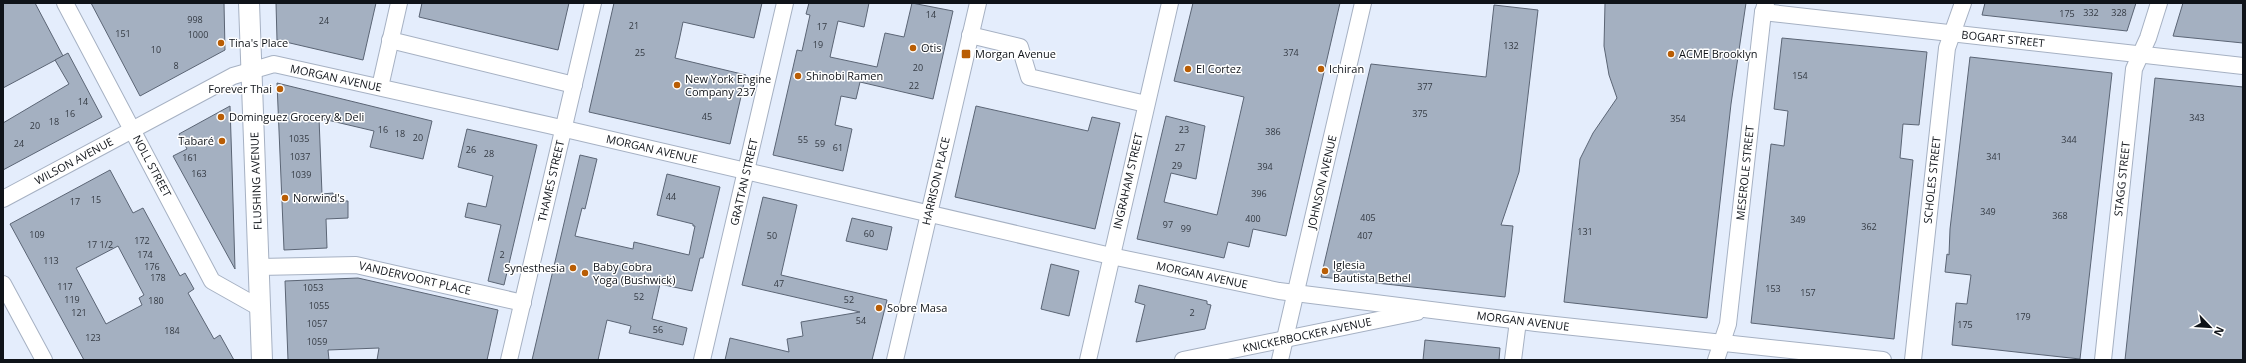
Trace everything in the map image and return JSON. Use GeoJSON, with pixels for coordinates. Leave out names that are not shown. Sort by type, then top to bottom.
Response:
{"type":"FeatureCollection","features":[{"type":"Feature","properties":{"kind":"main road","name":"FLUSHING AVENUE"},"geometry":{"type":"LineString","coordinates":[[249,3],[262,360]]}},
{"type":"Feature","properties":{"kind":"street","name":"NOLL STREET"},"geometry":{"type":"LineString","coordinates":[[64,3],[212,281],[260,308]]}},
{"type":"Feature","properties":{"kind":"street"},"geometry":{"type":"LineString","coordinates":[[380,87],[399,3]]}},
{"type":"Feature","properties":{"kind":"street","name":"THAMES STREET"},"geometry":{"type":"LineString","coordinates":[[509,360],[593,3]]}},
{"type":"Feature","properties":{"kind":"street","name":"GRATTAN STREET"},"geometry":{"type":"LineString","coordinates":[[702,360],[785,3]]}},
{"type":"Feature","properties":{"kind":"street","name":"HARRISON PLACE"},"geometry":{"type":"LineString","coordinates":[[895,360],[978,3]]}},
{"type":"Feature","properties":{"kind":"street","name":"INGRAHAM STREET"},"geometry":{"type":"LineString","coordinates":[[1088,360],[1170,3]]}},
{"type":"Feature","properties":{"kind":"street","name":"JOHNSON AVENUE"},"geometry":{"type":"LineString","coordinates":[[1280,360],[1363,3]]}},
{"type":"Feature","properties":{"kind":"street","name":"SCHOLES STREET"},"geometry":{"type":"LineString","coordinates":[[1913,360],[1947,48],[1963,3]]}},
{"type":"Feature","properties":{"kind":"street","name":"STAGG STREET"},"geometry":{"type":"LineString","coordinates":[[2103,360],[2134,69],[2141,54],[2159,3]]}},
{"type":"Feature","properties":{"kind":"street","name":"BOGART STREET"},"geometry":{"type":"LineString","coordinates":[[1765,7],[1952,33],[2243,66]]}},
{"type":"Feature","properties":{"kind":"street","name":"MESEROLE STREET"},"geometry":{"type":"LineString","coordinates":[[1716,360],[1728,324],[1765,7]]}},
{"type":"Feature","properties":{"kind":"street"},"geometry":{"type":"LineString","coordinates":[[970,35],[1020,47],[1029,77],[1146,104]]}},
{"type":"Feature","properties":{"kind":"street"},"geometry":{"type":"LineString","coordinates":[[390,40],[574,85]]}},
{"type":"Feature","properties":{"kind":"street","name":"MORGAN AVENUE"},"geometry":{"type":"LineString","coordinates":[[252,70],[274,64],[380,87],[1111,256],[1279,291],[1518,321],[1883,360]]}},
{"type":"Feature","properties":{"kind":"street","name":"WILSON AVENUE"},"geometry":{"type":"LineString","coordinates":[[3,199],[233,76],[252,70]]}},
{"type":"Feature","properties":{"kind":"street","name":"VANDERVOORT PLACE"},"geometry":{"type":"LineString","coordinates":[[259,267],[356,265],[523,303]]}},
{"type":"Feature","properties":{"kind":"street"},"geometry":{"type":"LineString","coordinates":[[3,284],[44,360]]}},
{"type":"Feature","properties":{"kind":"street","name":"KNICKERBOCKER AVENUE"},"geometry":{"type":"LineString","coordinates":[[1183,360],[1431,309]]}},
{"type":"Feature","properties":{"kind":"street"},"geometry":{"type":"LineString","coordinates":[[1513,360],[1518,321]]}},
{"type":"Feature","properties":{"kind":"building"},"geometry":{"type":"Polygon","coordinates":[[[3,3],[35,3],[63,56],[3,88],[3,3]]]}},
{"type":"Feature","properties":{"kind":"building"},"geometry":{"type":"Polygon","coordinates":[[[91,3],[224,3],[225,50],[140,96],[91,3]]]}},
{"type":"Feature","properties":{"kind":"building"},"geometry":{"type":"Polygon","coordinates":[[[276,3],[376,3],[363,60],[277,40],[276,3]]]}},
{"type":"Feature","properties":{"kind":"building"},"geometry":{"type":"Polygon","coordinates":[[[422,3],[569,3],[558,50],[419,17],[422,3]]]}},
{"type":"Feature","properties":{"kind":"building"},"geometry":{"type":"Polygon","coordinates":[[[614,3],[762,3],[754,38],[683,22],[675,58],[746,75],[730,144],[589,112],[614,3]]]}},
{"type":"Feature","properties":{"kind":"building"},"geometry":{"type":"Polygon","coordinates":[[[809,3],[869,3],[864,27],[838,21],[830,57],[877,67],[885,33],[904,37],[912,3],[953,11],[933,99],[860,82],[856,99],[841,96],[835,125],[852,129],[843,171],[773,155],[797,50],[802,51],[810,15],[806,14],[809,3]]]}},
{"type":"Feature","properties":{"kind":"building"},"geometry":{"type":"Polygon","coordinates":[[[1193,3],[1340,3],[1286,236],[1253,229],[1249,247],[1228,242],[1224,258],[1137,239],[1166,116],[1205,126],[1196,179],[1171,173],[1164,202],[1217,215],[1244,97],[1174,81],[1193,3]]]}},
{"type":"Feature","properties":{"kind":"building"},"geometry":{"type":"Polygon","coordinates":[[[1605,3],[1746,3],[1731,104],[1707,318],[1564,302],[1580,159],[1593,133],[1617,98],[1609,75],[1604,46],[1605,3]]]}},
{"type":"Feature","properties":{"kind":"building"},"geometry":{"type":"Polygon","coordinates":[[[1985,3],[2136,3],[2127,31],[1982,15],[1985,3]]]}},
{"type":"Feature","properties":{"kind":"building"},"geometry":{"type":"Polygon","coordinates":[[[2183,3],[2243,3],[2243,43],[2173,36],[2183,3]]]}},
{"type":"Feature","properties":{"kind":"building"},"geometry":{"type":"Polygon","coordinates":[[[1494,5],[1538,10],[1519,172],[1501,225],[1513,226],[1505,297],[1321,277],[1371,64],[1486,77],[1494,5]]]}},
{"type":"Feature","properties":{"kind":"building"},"geometry":{"type":"Polygon","coordinates":[[[1782,38],[1927,52],[1919,125],[1903,124],[1900,158],[1913,160],[1894,339],[1751,323],[1771,144],[1784,146],[1788,111],[1774,109],[1782,38]]]}},
{"type":"Feature","properties":{"kind":"building"},"geometry":{"type":"Polygon","coordinates":[[[68,53],[102,117],[3,170],[3,123],[69,84],[55,60],[68,53]]]}},
{"type":"Feature","properties":{"kind":"building"},"geometry":{"type":"Polygon","coordinates":[[[1970,57],[2112,73],[2080,359],[1952,345],[1956,303],[1967,304],[1971,275],[1945,272],[1947,254],[1949,255],[1950,229],[1970,57]]]}},
{"type":"Feature","properties":{"kind":"building"},"geometry":{"type":"Polygon","coordinates":[[[2155,78],[2243,87],[2243,360],[2125,360],[2155,78]]]}},
{"type":"Feature","properties":{"kind":"building"},"geometry":{"type":"Polygon","coordinates":[[[277,83],[432,121],[423,159],[370,147],[374,131],[319,118],[322,194],[333,193],[333,201],[348,201],[348,218],[326,219],[327,248],[284,250],[277,83]]]}},
{"type":"Feature","properties":{"kind":"building"},"geometry":{"type":"Polygon","coordinates":[[[230,106],[235,269],[173,156],[187,149],[179,134],[230,106]]]}},
{"type":"Feature","properties":{"kind":"building"},"geometry":{"type":"Polygon","coordinates":[[[976,106],[1088,131],[1092,117],[1120,123],[1095,229],[955,197],[976,106]]]}},
{"type":"Feature","properties":{"kind":"building"},"geometry":{"type":"Polygon","coordinates":[[[467,129],[537,145],[504,285],[488,281],[501,225],[465,217],[468,203],[486,207],[493,176],[458,167],[467,129]]]}},
{"type":"Feature","properties":{"kind":"building"},"geometry":{"type":"Polygon","coordinates":[[[580,155],[597,159],[585,209],[582,208],[575,236],[633,249],[634,242],[689,255],[695,226],[693,226],[693,224],[657,215],[667,174],[720,187],[703,258],[700,258],[692,291],[660,284],[652,319],[687,328],[683,345],[629,333],[631,326],[607,320],[598,360],[532,360],[580,155]]]}},
{"type":"Feature","properties":{"kind":"building"},"geometry":{"type":"Polygon","coordinates":[[[110,170],[133,213],[143,208],[180,276],[185,273],[194,289],[188,293],[214,339],[220,335],[234,360],[84,360],[10,224],[110,170]],[[118,246],[76,268],[106,324],[142,305],[139,298],[144,295],[118,246]]]}},
{"type":"Feature","properties":{"kind":"building"},"geometry":{"type":"Polygon","coordinates":[[[763,197],[797,205],[781,275],[887,300],[872,360],[725,360],[730,338],[789,352],[787,339],[803,336],[801,322],[860,312],[742,285],[763,197]]]}},
{"type":"Feature","properties":{"kind":"building"},"geometry":{"type":"Polygon","coordinates":[[[852,218],[892,227],[887,250],[846,241],[852,218]]]}},
{"type":"Feature","properties":{"kind":"building"},"geometry":{"type":"Polygon","coordinates":[[[1051,264],[1079,271],[1069,316],[1041,309],[1051,264]]]}},
{"type":"Feature","properties":{"kind":"building"},"geometry":{"type":"Polygon","coordinates":[[[358,278],[498,310],[487,360],[377,360],[379,348],[328,350],[329,360],[288,360],[285,281],[358,278]]]}},
{"type":"Feature","properties":{"kind":"building"},"geometry":{"type":"Polygon","coordinates":[[[1139,285],[1207,301],[1207,304],[1211,305],[1205,329],[1136,342],[1145,305],[1135,302],[1139,285]]]}},
{"type":"Feature","properties":{"kind":"building"},"geometry":{"type":"Polygon","coordinates":[[[1425,340],[1500,348],[1499,360],[1423,360],[1425,340]]]}},
{"type":"Feature","properties":{"kind":"place","name":"Tina's Place"},"geometry":{"type":"Point","coordinates":[221,43]}},
{"type":"Feature","properties":{"kind":"place","name":"Otis"},"geometry":{"type":"Point","coordinates":[913,48]}},
{"type":"Feature","properties":{"kind":"place","name":"Morgan Avenue"},"geometry":{"type":"Point","coordinates":[966,54]}},
{"type":"Feature","properties":{"kind":"place","name":"ACME Brooklyn"},"geometry":{"type":"Point","coordinates":[1671,54]}},
{"type":"Feature","properties":{"kind":"place","name":"El Cortez"},"geometry":{"type":"Point","coordinates":[1188,69]}},
{"type":"Feature","properties":{"kind":"place","name":"Ichiran"},"geometry":{"type":"Point","coordinates":[1321,69]}},
{"type":"Feature","properties":{"kind":"place","name":"Shinobi Ramen"},"geometry":{"type":"Point","coordinates":[798,76]}},
{"type":"Feature","properties":{"kind":"place","name":"New York Engine Company 237"},"geometry":{"type":"Point","coordinates":[677,85]}},
{"type":"Feature","properties":{"kind":"place","name":"Forever Thai"},"geometry":{"type":"Point","coordinates":[280,89]}},
{"type":"Feature","properties":{"kind":"place","name":"Dominguez Grocery & Deli"},"geometry":{"type":"Point","coordinates":[221,117]}},
{"type":"Feature","properties":{"kind":"place","name":"Tabaré"},"geometry":{"type":"Point","coordinates":[222,141]}},
{"type":"Feature","properties":{"kind":"place","name":"Norwind's"},"geometry":{"type":"Point","coordinates":[285,198]}},
{"type":"Feature","properties":{"kind":"place","name":"Synesthesia"},"geometry":{"type":"Point","coordinates":[573,268]}},
{"type":"Feature","properties":{"kind":"place","name":"Iglesia Bautista Bethel"},"geometry":{"type":"Point","coordinates":[1325,271]}},
{"type":"Feature","properties":{"kind":"place","name":"Baby Cobra Yoga (Bushwick)"},"geometry":{"type":"Point","coordinates":[585,273]}},
{"type":"Feature","properties":{"kind":"place","name":"Sobre Masa"},"geometry":{"type":"Point","coordinates":[879,308]}}]}
